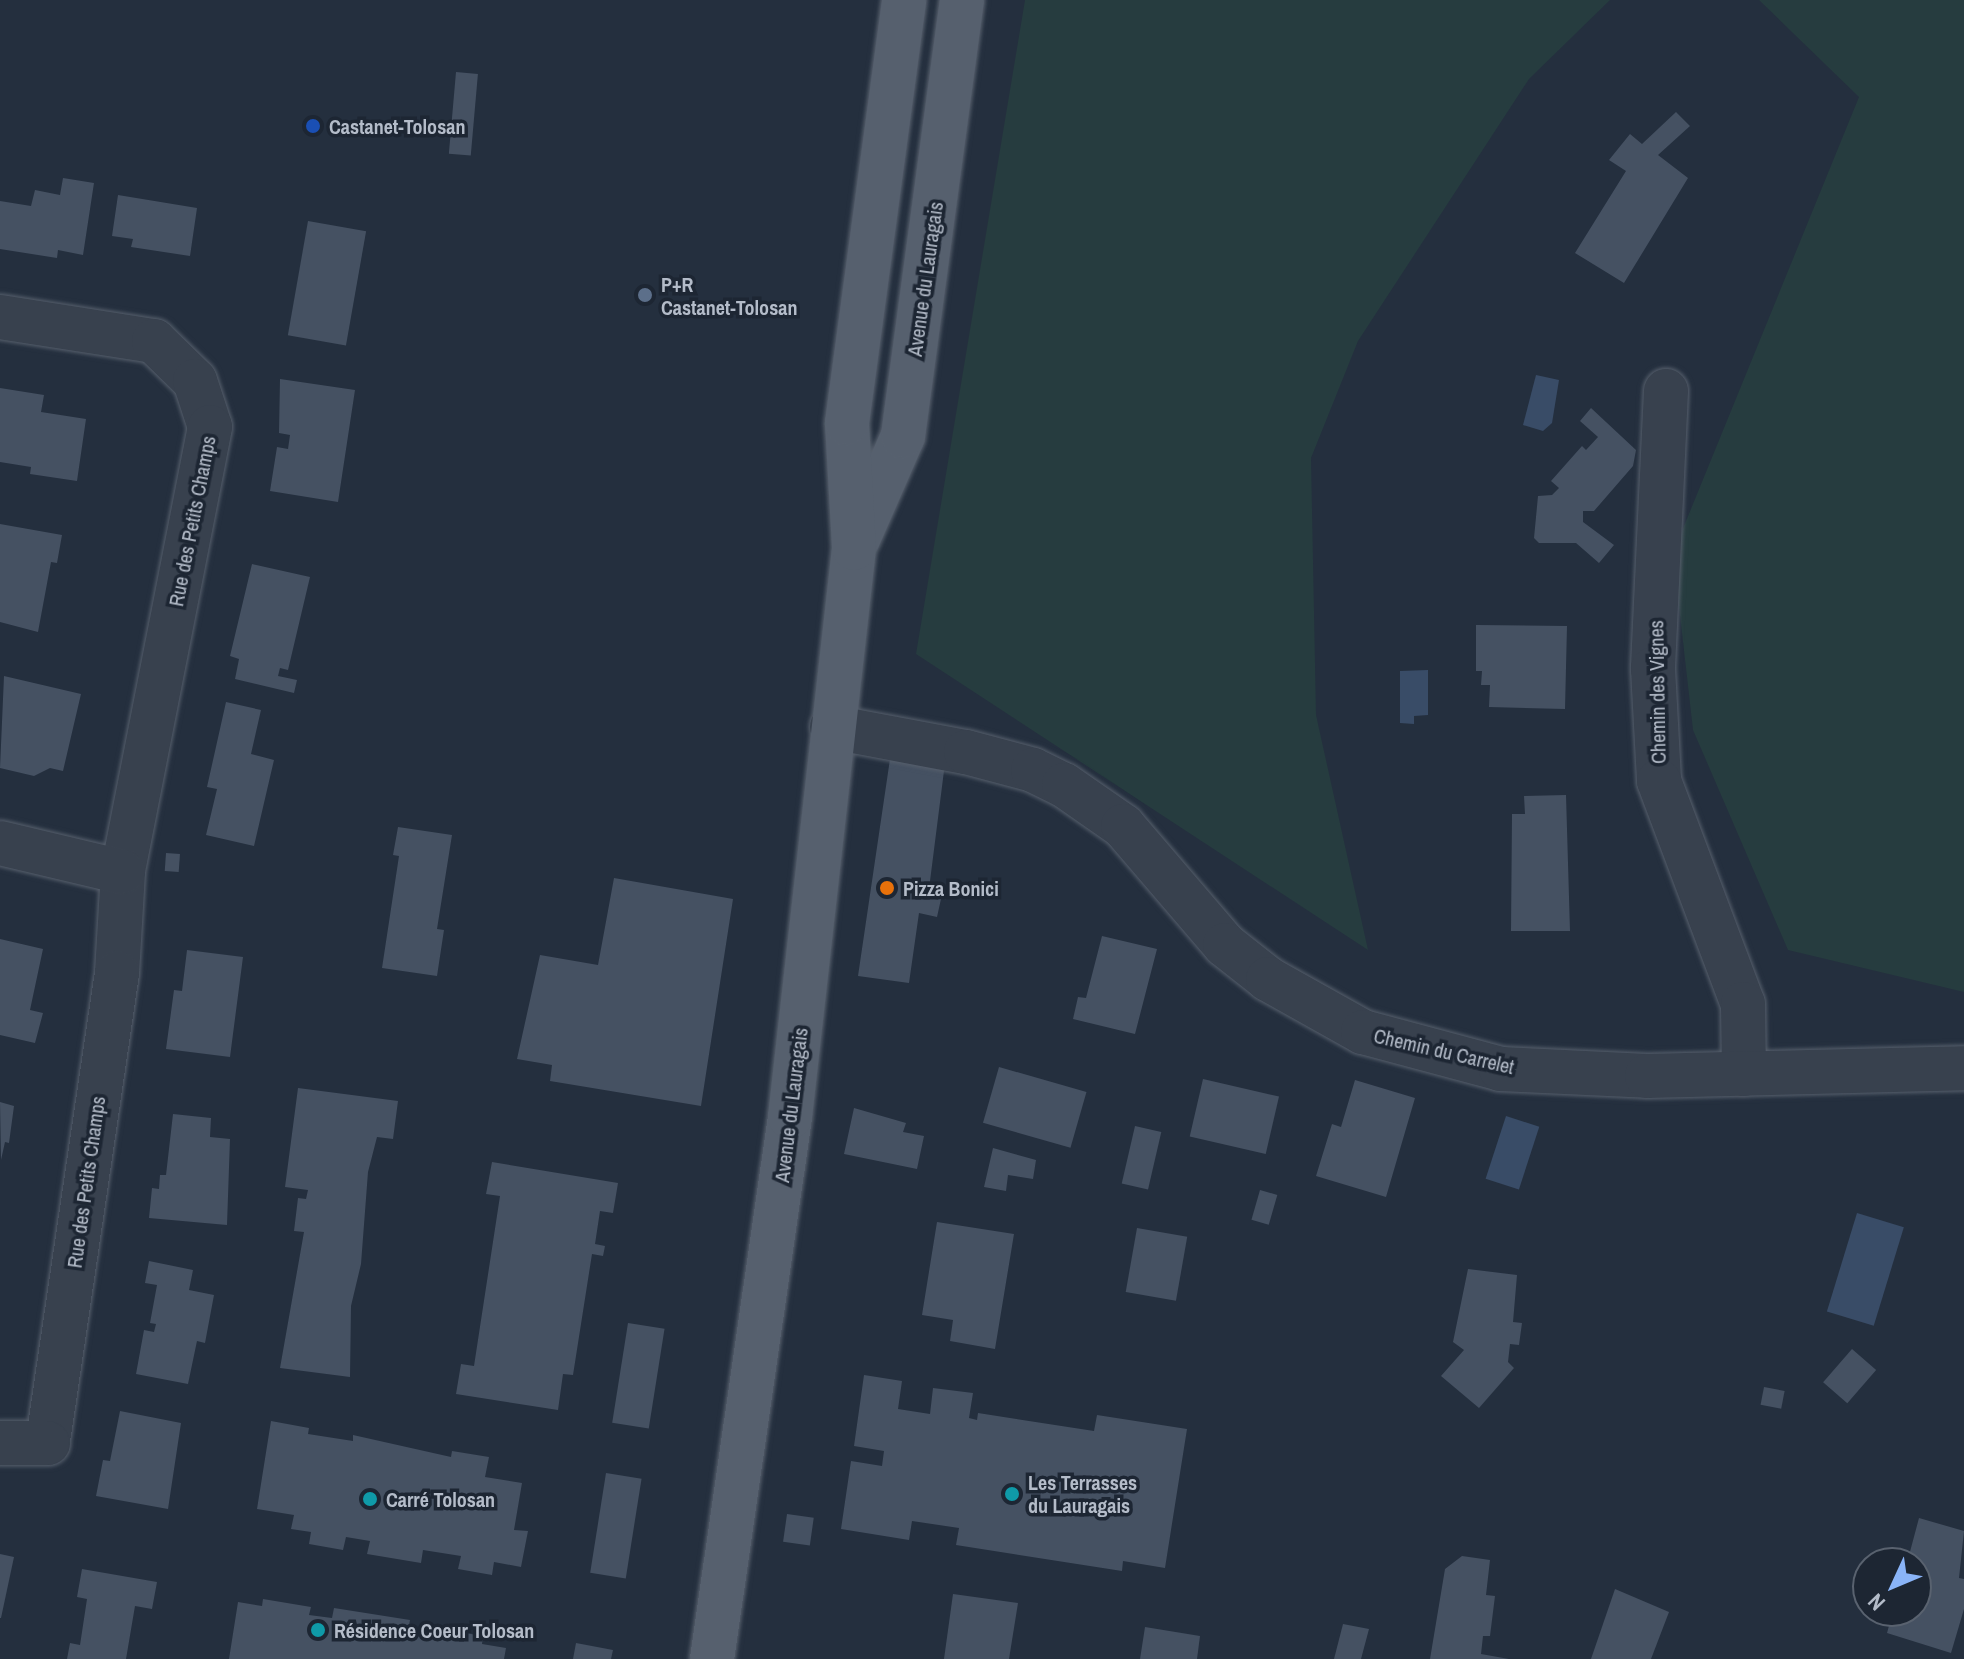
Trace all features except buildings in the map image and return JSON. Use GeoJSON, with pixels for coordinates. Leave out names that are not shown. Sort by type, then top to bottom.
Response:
{"type":"FeatureCollection","features":[{"type":"Feature","properties":{"kind":"main road","name":"Avenue du Lauragais"},"geometry":{"type":"LineString","coordinates":[[712,1659],[790,1117],[854,548],[847,423],[904,0]]}},
{"type":"Feature","properties":{"kind":"main road","name":"Avenue du Lauragais"},"geometry":{"type":"LineString","coordinates":[[854,548],[903,436],[962,0]]}},
{"type":"Feature","properties":{"kind":"street","name":"Rue des Petits Champs"},"geometry":{"type":"LineString","coordinates":[[0,317],[154,341],[195,381],[210,427],[123,872],[117,973],[48,1443],[0,1443]]}},
{"type":"Feature","properties":{"kind":"street","name":"Chemin des Vignes"},"geometry":{"type":"LineString","coordinates":[[1666,391],[1653,669],[1659,781],[1743,1004],[1744,1074]]}},
{"type":"Feature","properties":{"kind":"street","name":"Chemin du Carrelet"},"geometry":{"type":"LineString","coordinates":[[832,727],[966,752],[1033,770],[1064,785],[1123,826],[1225,945],[1268,979],[1363,1032],[1501,1069],[1647,1076],[1964,1068]]}},
{"type":"Feature","properties":{"kind":"street"},"geometry":{"type":"LineString","coordinates":[[0,843],[123,872]]}},
{"type":"Feature","properties":{"kind":"green space"},"geometry":{"type":"Polygon","coordinates":[[[1025,0],[1610,0],[1529,79],[1358,341],[1311,458],[1316,715],[1368,950],[916,654],[1025,0]]]}},
{"type":"Feature","properties":{"kind":"green space"},"geometry":{"type":"Polygon","coordinates":[[[1759,0],[1964,0],[1964,992],[1788,950],[1693,730],[1673,553],[1859,97],[1759,0]]]}},
{"type":"Feature","properties":{"kind":"water"},"geometry":{"type":"Polygon","coordinates":[[[1536,375],[1559,380],[1552,423],[1543,431],[1523,425],[1536,375]]]}},
{"type":"Feature","properties":{"kind":"water"},"geometry":{"type":"Polygon","coordinates":[[[1428,670],[1428,715],[1414,716],[1414,724],[1400,723],[1400,671],[1428,670]]]}},
{"type":"Feature","properties":{"kind":"water"},"geometry":{"type":"Polygon","coordinates":[[[1506,1116],[1539,1127],[1519,1190],[1486,1179],[1506,1116]]]}},
{"type":"Feature","properties":{"kind":"water"},"geometry":{"type":"Polygon","coordinates":[[[1857,1213],[1904,1227],[1874,1326],[1827,1311],[1857,1213]]]}},
{"type":"Feature","properties":{"kind":"place","name":"Castanet-Tolosan"},"geometry":{"type":"Point","coordinates":[313,126]}},
{"type":"Feature","properties":{"kind":"place","name":"P+R Castanet-Tolosan"},"geometry":{"type":"Point","coordinates":[645,295]}},
{"type":"Feature","properties":{"kind":"place","name":"Pizza Bonici"},"geometry":{"type":"Point","coordinates":[887,888]}},
{"type":"Feature","properties":{"kind":"place","name":"Les Terrasses du Lauragais"},"geometry":{"type":"Point","coordinates":[1012,1494]}},
{"type":"Feature","properties":{"kind":"place","name":"Carré Tolosan"},"geometry":{"type":"Point","coordinates":[370,1499]}},
{"type":"Feature","properties":{"kind":"place","name":"Résidence Coeur Tolosan"},"geometry":{"type":"Point","coordinates":[318,1630]}}]}
